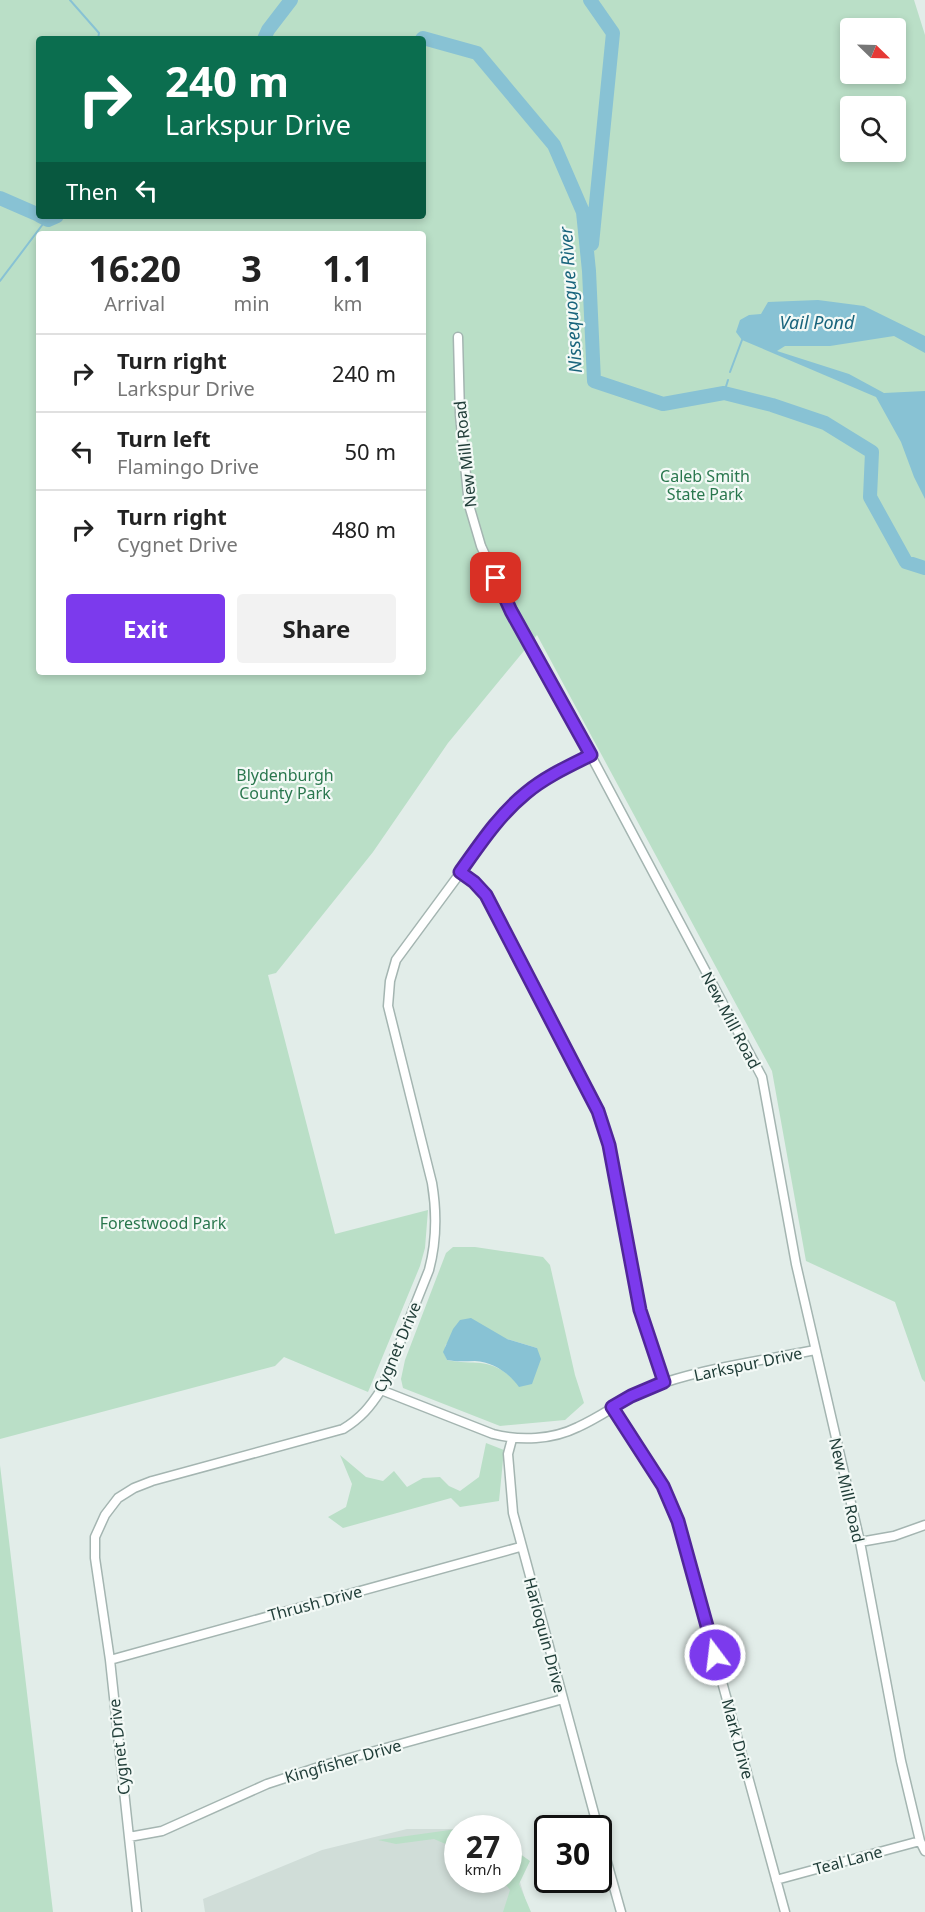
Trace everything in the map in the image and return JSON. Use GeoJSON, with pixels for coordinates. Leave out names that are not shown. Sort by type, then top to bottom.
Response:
{"type":"FeatureCollection","features":[{"type":"Feature","properties":{"kind":"street","name":"New Mill Road"},"geometry":{"type":"LineString","coordinates":[[458,337],[460,415],[468,497],[481,546],[511,611],[591,755],[762,1077],[796,1264],[860,1542],[901,1761],[920,1841],[925,1851]]}},
{"type":"Feature","properties":{"kind":"street","name":"Cygnet Drive"},"geometry":{"type":"LineString","coordinates":[[137,1912],[110,1660],[95,1558],[95,1537],[105,1515],[118,1498],[134,1488],[152,1481],[343,1429],[359,1419],[381,1390],[429,1270],[436,1228],[436,1205],[432,1183],[388,1006],[390,981],[396,960],[407,942],[503,815],[526,792],[552,775],[591,755]]}},
{"type":"Feature","properties":{"kind":"street"},"geometry":{"type":"LineString","coordinates":[[460,872],[486,895],[598,1111],[609,1145],[640,1310],[664,1382]]}},
{"type":"Feature","properties":{"kind":"street","name":"Larkspur Drive"},"geometry":{"type":"LineString","coordinates":[[381,1390],[493,1434],[512,1439],[539,1437],[580,1427],[631,1396],[664,1382],[815,1350]]}},
{"type":"Feature","properties":{"kind":"street","name":"Mark Drive"},"geometry":{"type":"LineString","coordinates":[[612,1407],[663,1486],[678,1521],[785,1912]]}},
{"type":"Feature","properties":{"kind":"street","name":"Harloquin Drive"},"geometry":{"type":"LineString","coordinates":[[512,1439],[508,1454],[513,1514],[520,1547],[594,1815]]}},
{"type":"Feature","properties":{"kind":"street"},"geometry":{"type":"LineString","coordinates":[[860,1542],[894,1536],[925,1525]]}},
{"type":"Feature","properties":{"kind":"street","name":"Thrush Drive"},"geometry":{"type":"LineString","coordinates":[[110,1660],[520,1547]]}},
{"type":"Feature","properties":{"kind":"street","name":"Kingfisher Drive"},"geometry":{"type":"LineString","coordinates":[[129,1838],[162,1831],[267,1784],[328,1764],[563,1699]]}},
{"type":"Feature","properties":{"kind":"street"},"geometry":{"type":"LineString","coordinates":[[914,1808],[925,1810]]}},
{"type":"Feature","properties":{"kind":"street","name":"Teal Lane"},"geometry":{"type":"LineString","coordinates":[[776,1880],[920,1841]]}},
{"type":"Feature","properties":{"kind":"street","name":"Harloquin Drive"},"geometry":{"type":"LineString","coordinates":[[612,1880],[621,1912]]}},
{"type":"Feature","properties":{"kind":"shaded area"},"geometry":{"type":"Polygon","coordinates":[[[407,1829],[444,1829],[444,1893],[522,1893],[522,1889],[529,1912],[205,1912],[203,1899],[322,1850],[407,1829]]]}},
{"type":"Feature","properties":{"kind":"green space"},"geometry":{"type":"Polygon","coordinates":[[[0,0],[914,0],[925,35],[925,1382],[895,1302],[806,1261],[772,1071],[537,635],[448,743],[373,852],[276,973],[268,975],[335,1234],[428,1210],[425,1248],[420,1266],[368,1392],[284,1357],[275,1366],[0,1439],[0,0]]]}},
{"type":"Feature","properties":{"kind":"green space"},"geometry":{"type":"Polygon","coordinates":[[[453,1247],[475,1247],[543,1257],[550,1265],[575,1375],[584,1403],[565,1420],[500,1426],[403,1388],[401,1379],[405,1360],[446,1253],[453,1247]],[[507,1339],[446,1344],[444,1353],[447,1360],[489,1365],[505,1372],[514,1380],[534,1375],[537,1369],[537,1348],[507,1339]]]}},
{"type":"Feature","properties":{"kind":"green space"},"geometry":{"type":"Polygon","coordinates":[[[486,1443],[504,1450],[499,1501],[460,1507],[451,1498],[343,1528],[328,1517],[346,1507],[352,1484],[340,1455],[366,1477],[383,1481],[394,1471],[407,1487],[423,1478],[440,1477],[449,1486],[460,1491],[479,1477],[486,1443]]]}},
{"type":"Feature","properties":{"kind":"green space"},"geometry":{"type":"Polygon","coordinates":[[[0,1465],[53,1912],[0,1912],[0,1465]]]}},
{"type":"Feature","properties":{"kind":"green space"},"geometry":{"type":"Polygon","coordinates":[[[444,1831],[444,1843],[434,1839],[396,1844],[378,1840],[444,1831]]]}},
{"type":"Feature","properties":{"kind":"green space"},"geometry":{"type":"Polygon","coordinates":[[[522,1855],[530,1861],[522,1878],[522,1855]]]}},
{"type":"Feature","properties":{"kind":"green space"},"geometry":{"type":"Polygon","coordinates":[[[522,1891],[531,1912],[503,1912],[509,1893],[522,1893],[522,1891]]]}},
{"type":"Feature","properties":{"kind":"water","name":"Vail Pond"},"geometry":{"type":"Polygon","coordinates":[[[818,300],[864,306],[925,336],[925,353],[894,336],[830,346],[785,346],[777,351],[849,374],[884,393],[925,391],[925,499],[901,442],[876,397],[742,340],[736,332],[740,320],[749,315],[761,314],[768,302],[818,300]]]}},
{"type":"Feature","properties":{"kind":"water"},"geometry":{"type":"Polygon","coordinates":[[[471,1318],[507,1339],[537,1348],[541,1359],[532,1384],[519,1387],[505,1373],[488,1364],[447,1360],[443,1352],[453,1329],[460,1320],[471,1318]]]}},
{"type":"Feature","properties":{"kind":"waterway"},"geometry":{"type":"LineString","coordinates":[[70,0],[99,33],[98,36]]}},
{"type":"Feature","properties":{"kind":"waterway"},"geometry":{"type":"LineString","coordinates":[[265,36],[291,0]]}},
{"type":"Feature","properties":{"kind":"waterway"},"geometry":{"type":"LineString","coordinates":[[590,0],[613,33],[592,244]]}},
{"type":"Feature","properties":{"kind":"waterway","name":"Nissequogue River"},"geometry":{"type":"LineString","coordinates":[[426,39],[477,53],[554,145],[583,212],[589,271],[594,381],[663,404],[724,393],[772,405],[825,423],[872,452],[870,497],[906,562],[925,568]]}},
{"type":"Feature","properties":{"kind":"waterway","name":"Nissequogue River"},"geometry":{"type":"LineString","coordinates":[[0,198],[36,214]]}},
{"type":"Feature","properties":{"kind":"waterway","name":"Nissequogue River"},"geometry":{"type":"LineString","coordinates":[[46,219],[50,219]]}},
{"type":"Feature","properties":{"kind":"waterway"},"geometry":{"type":"LineString","coordinates":[[38,231],[47,219]]}},
{"type":"Feature","properties":{"kind":"waterway"},"geometry":{"type":"LineString","coordinates":[[0,281],[36,233]]}},
{"type":"Feature","properties":{"kind":"waterway"},"geometry":{"type":"LineString","coordinates":[[730,372],[742,340]]}},
{"type":"Feature","properties":{"kind":"waterway"},"geometry":{"type":"LineString","coordinates":[[724,393],[728,380]]}},
{"type":"Feature","properties":{"kind":"route"},"geometry":{"type":"LineString","coordinates":[[496,578],[511,611],[591,755],[552,775],[526,792],[503,815],[460,872],[486,895],[598,1111],[609,1145],[640,1310],[664,1382],[645,1389],[612,1407],[663,1486],[678,1521],[715,1655]]}},
{"type":"Feature","properties":{"kind":"park label","name":"Caleb Smith State Park"},"geometry":{"type":"Point","coordinates":[705,485]}},
{"type":"Feature","properties":{"kind":"park label","name":"Blydenburgh County Park"},"geometry":{"type":"Point","coordinates":[285,784]}},
{"type":"Feature","properties":{"kind":"park label","name":"Forestwood Park"},"geometry":{"type":"Point","coordinates":[163,1223]}}]}
